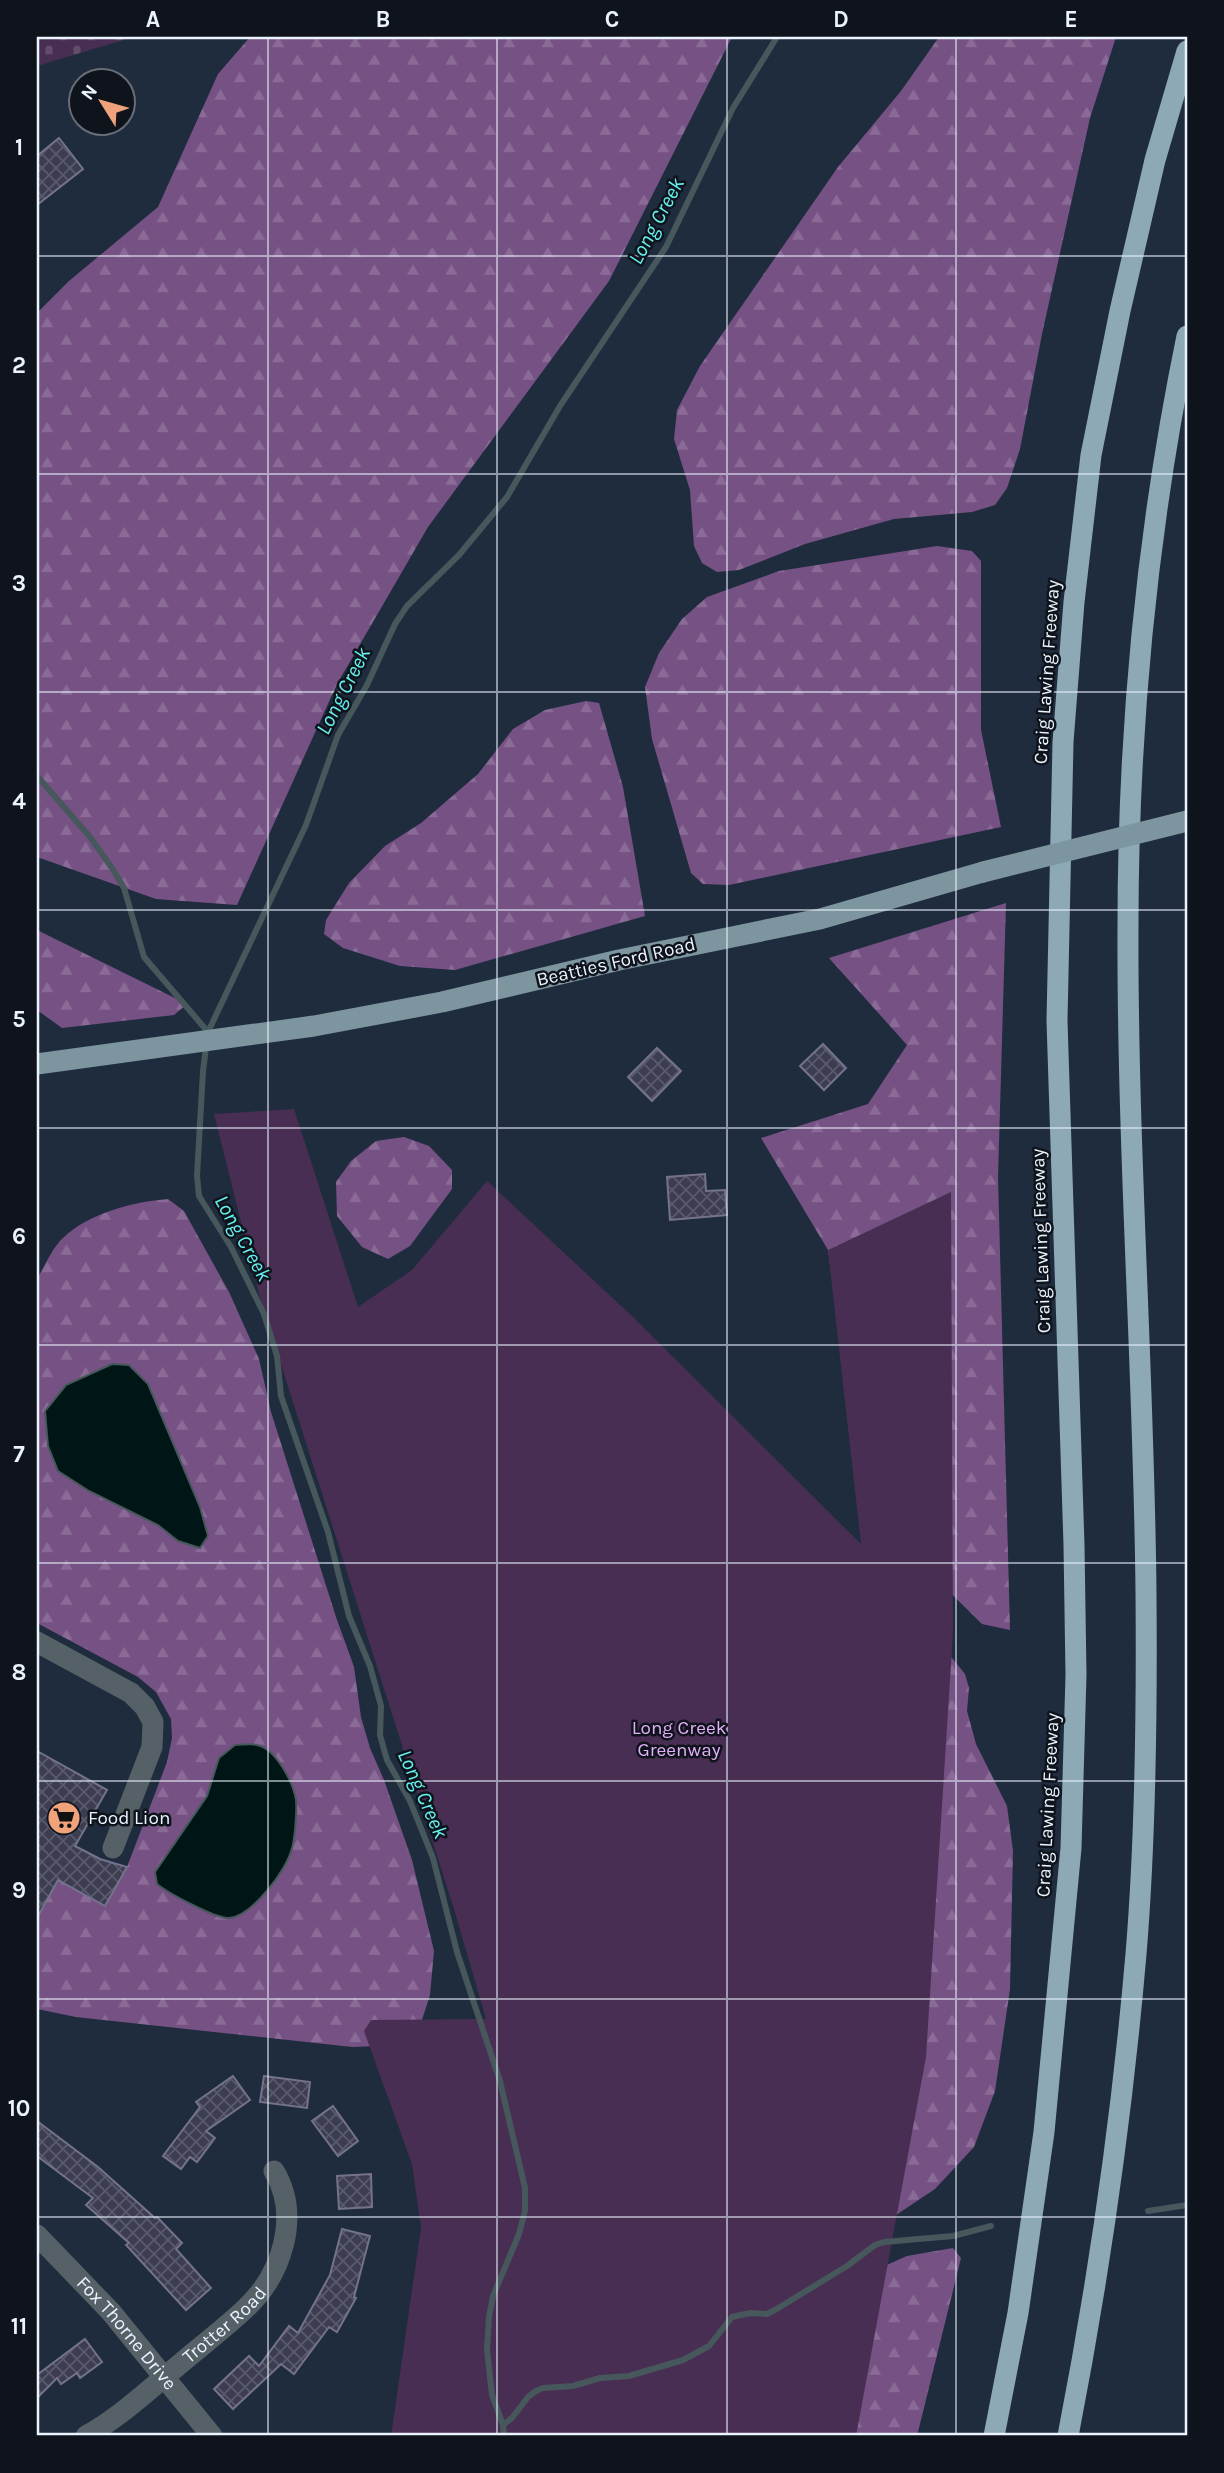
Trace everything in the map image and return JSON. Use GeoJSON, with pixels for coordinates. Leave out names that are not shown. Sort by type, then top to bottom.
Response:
{"type":"FeatureCollection","features":[{"type":"Feature","properties":{"kind":"highway","name":"Craig Lawing Freeway"},"geometry":{"type":"LineString","coordinates":[[994,2436],[1018,2313],[1044,2132],[1070,1848],[1076,1675],[1075,1597],[1057,1021],[1059,828],[1070,640],[1091,455],[1120,311],[1155,160],[1187,51]]}},
{"type":"Feature","properties":{"kind":"highway"},"geometry":{"type":"LineString","coordinates":[[1068,2436],[1101,2249],[1121,2113],[1137,1948],[1144,1781],[1146,1593],[1129,1049],[1131,781],[1137,677],[1147,579],[1187,336]]}},
{"type":"Feature","properties":{"kind":"main road","name":"Beatties Ford Road"},"geometry":{"type":"LineString","coordinates":[[37,1064],[314,1026],[454,999],[619,960],[820,919],[983,872],[1187,821]]}},
{"type":"Feature","properties":{"kind":"street"},"geometry":{"type":"LineString","coordinates":[[37,1642],[131,1693],[145,1707],[153,1723],[152,1747],[113,1848]]}},
{"type":"Feature","properties":{"kind":"street","name":"Trotter Road"},"geometry":{"type":"LineString","coordinates":[[86,2436],[247,2308],[262,2290],[282,2249],[287,2225],[284,2192],[274,2171]]}},
{"type":"Feature","properties":{"kind":"street","name":"Fox Thorne Drive"},"geometry":{"type":"LineString","coordinates":[[37,2235],[111,2312],[212,2436]]}},
{"type":"Feature","properties":{"kind":"green space"},"geometry":{"type":"Polygon","coordinates":[[[37,37],[133,37],[37,66],[37,37]]]}},
{"type":"Feature","properties":{"kind":"green space"},"geometry":{"type":"Polygon","coordinates":[[[250,37],[732,37],[609,281],[428,527],[337,684],[237,905],[156,899],[37,857],[37,313],[69,281],[158,207],[218,74],[250,37]]]}},
{"type":"Feature","properties":{"kind":"green space"},"geometry":{"type":"Polygon","coordinates":[[[939,37],[1116,37],[1090,118],[1042,334],[1020,449],[1007,488],[995,505],[972,512],[894,519],[805,544],[739,570],[717,572],[702,563],[694,546],[690,490],[674,439],[677,410],[700,366],[838,167],[901,91],[939,37]]]}},
{"type":"Feature","properties":{"kind":"green space"},"geometry":{"type":"Polygon","coordinates":[[[937,546],[972,551],[981,561],[981,730],[1001,827],[729,885],[703,884],[691,873],[652,739],[645,687],[659,653],[682,619],[707,597],[779,571],[937,546]]]}},
{"type":"Feature","properties":{"kind":"green space"},"geometry":{"type":"Polygon","coordinates":[[[586,701],[599,703],[623,787],[645,916],[455,970],[400,966],[343,948],[324,934],[326,920],[349,883],[385,846],[421,823],[478,774],[513,729],[545,710],[586,701]]]}},
{"type":"Feature","properties":{"kind":"green space"},"geometry":{"type":"Polygon","coordinates":[[[1006,903],[998,1177],[1010,1630],[982,1624],[919,1562],[900,1594],[965,1674],[969,1688],[967,1711],[976,1744],[1007,1806],[1013,1851],[1010,1989],[995,2091],[974,2147],[935,2189],[878,2227],[848,1541],[862,1545],[861,1484],[828,1250],[761,1138],[868,1104],[907,1045],[829,958],[1006,903]]]}},
{"type":"Feature","properties":{"kind":"green space"},"geometry":{"type":"Polygon","coordinates":[[[37,930],[187,1004],[174,1015],[62,1028],[37,1010],[37,930]]]}},
{"type":"Feature","properties":{"kind":"green space","name":"Long Creek Greenway"},"geometry":{"type":"Polygon","coordinates":[[[294,1109],[358,1307],[412,1270],[487,1181],[634,1318],[861,1544],[828,1250],[951,1192],[953,1633],[926,2057],[856,2436],[391,2436],[421,2228],[412,2164],[364,2031],[371,2020],[486,2019],[454,1909],[260,1298],[214,1114],[294,1109]]]}},
{"type":"Feature","properties":{"kind":"green space"},"geometry":{"type":"Polygon","coordinates":[[[404,1137],[429,1146],[452,1170],[452,1189],[410,1246],[388,1259],[362,1247],[337,1216],[336,1182],[351,1161],[376,1141],[404,1137]]]}},
{"type":"Feature","properties":{"kind":"green space"},"geometry":{"type":"Polygon","coordinates":[[[168,1199],[184,1211],[229,1292],[259,1359],[271,1412],[354,1667],[361,1717],[370,1748],[412,1860],[434,1951],[430,1995],[418,2032],[404,2045],[352,2047],[76,2017],[37,2009],[37,1918],[58,1880],[106,1905],[127,1867],[167,1762],[172,1738],[171,1719],[156,1692],[138,1677],[37,1623],[37,1279],[59,1242],[85,1222],[126,1206],[168,1199]]]}},
{"type":"Feature","properties":{"kind":"green space"},"geometry":{"type":"Polygon","coordinates":[[[953,2248],[961,2258],[917,2436],[761,2436],[862,2276],[907,2256],[953,2248]]]}},
{"type":"Feature","properties":{"kind":"shaded area"},"geometry":{"type":"Polygon","coordinates":[[[112,1364],[129,1365],[148,1384],[200,1507],[208,1536],[200,1548],[178,1541],[158,1525],[89,1491],[58,1471],[48,1446],[45,1411],[66,1385],[112,1364]]]}},
{"type":"Feature","properties":{"kind":"shaded area"},"geometry":{"type":"Polygon","coordinates":[[[255,1744],[277,1759],[291,1784],[296,1810],[293,1843],[283,1868],[258,1901],[229,1918],[203,1910],[163,1888],[157,1884],[155,1872],[207,1796],[219,1758],[235,1745],[255,1744]]]}},
{"type":"Feature","properties":{"kind":"building"},"geometry":{"type":"Polygon","coordinates":[[[59,138],[83,169],[37,205],[37,156],[59,138]]]}},
{"type":"Feature","properties":{"kind":"building"},"geometry":{"type":"Polygon","coordinates":[[[823,1044],[846,1068],[824,1090],[800,1066],[823,1044]]]}},
{"type":"Feature","properties":{"kind":"building"},"geometry":{"type":"Polygon","coordinates":[[[657,1048],[681,1071],[652,1101],[628,1077],[657,1048]]]}},
{"type":"Feature","properties":{"kind":"building"},"geometry":{"type":"Polygon","coordinates":[[[705,1174],[706,1191],[725,1190],[727,1215],[670,1220],[667,1177],[705,1174]]]}},
{"type":"Feature","properties":{"kind":"building","name":"Food Lion"},"geometry":{"type":"Polygon","coordinates":[[[37,1751],[107,1790],[75,1846],[100,1859],[127,1867],[105,1906],[58,1880],[37,1918],[37,1751]]]}},
{"type":"Feature","properties":{"kind":"building"},"geometry":{"type":"Polygon","coordinates":[[[233,2076],[250,2100],[206,2131],[215,2138],[197,2162],[190,2157],[181,2169],[163,2156],[200,2107],[196,2102],[233,2076]]]}},
{"type":"Feature","properties":{"kind":"building"},"geometry":{"type":"Polygon","coordinates":[[[264,2076],[310,2082],[307,2108],[260,2102],[264,2076]]]}},
{"type":"Feature","properties":{"kind":"building"},"geometry":{"type":"Polygon","coordinates":[[[333,2106],[358,2141],[338,2156],[312,2121],[333,2106]]]}},
{"type":"Feature","properties":{"kind":"building"},"geometry":{"type":"Polygon","coordinates":[[[37,2121],[98,2167],[157,2217],[182,2243],[176,2249],[211,2288],[186,2310],[126,2245],[129,2243],[86,2205],[93,2198],[37,2156],[37,2121]]]}},
{"type":"Feature","properties":{"kind":"building"},"geometry":{"type":"Polygon","coordinates":[[[371,2174],[372,2207],[339,2209],[337,2176],[371,2174]]]}},
{"type":"Feature","properties":{"kind":"building"},"geometry":{"type":"Polygon","coordinates":[[[342,2229],[370,2236],[354,2297],[356,2298],[337,2332],[329,2327],[294,2374],[281,2364],[233,2409],[214,2389],[249,2356],[259,2366],[289,2326],[298,2333],[330,2275],[342,2229]]]}},
{"type":"Feature","properties":{"kind":"building"},"geometry":{"type":"Polygon","coordinates":[[[85,2339],[102,2362],[80,2378],[77,2373],[61,2384],[57,2378],[37,2398],[37,2375],[85,2339]]]}},
{"type":"Feature","properties":{"kind":"waterway","name":"Long Creek"},"geometry":{"type":"LineString","coordinates":[[504,2436],[503,2425],[492,2395],[487,2350],[489,2317],[493,2296],[519,2234],[525,2211],[525,2188],[500,2081],[457,1952],[433,1858],[410,1801],[387,1760],[380,1735],[381,1706],[370,1666],[349,1616],[328,1532],[281,1396],[277,1356],[264,1314],[231,1247],[199,1196],[197,1176],[203,1071],[208,1032],[306,825],[338,735],[367,685],[395,624],[407,606],[459,555],[507,497],[560,406],[666,247],[733,108],[777,37]]}},
{"type":"Feature","properties":{"kind":"waterway"},"geometry":{"type":"LineString","coordinates":[[37,776],[90,837],[124,888],[144,957],[208,1032]]}},
{"type":"Feature","properties":{"kind":"waterway"},"geometry":{"type":"LineString","coordinates":[[1148,2211],[1187,2205]]}},
{"type":"Feature","properties":{"kind":"waterway"},"geometry":{"type":"LineString","coordinates":[[503,2425],[528,2397],[543,2388],[573,2386],[600,2378],[629,2376],[683,2360],[709,2346],[732,2317],[750,2313],[767,2314],[775,2310],[847,2266],[875,2245],[953,2236],[991,2226]]}},
{"type":"Feature","properties":{"kind":"place","name":"Food Lion"},"geometry":{"type":"Point","coordinates":[64,1818]}}]}
